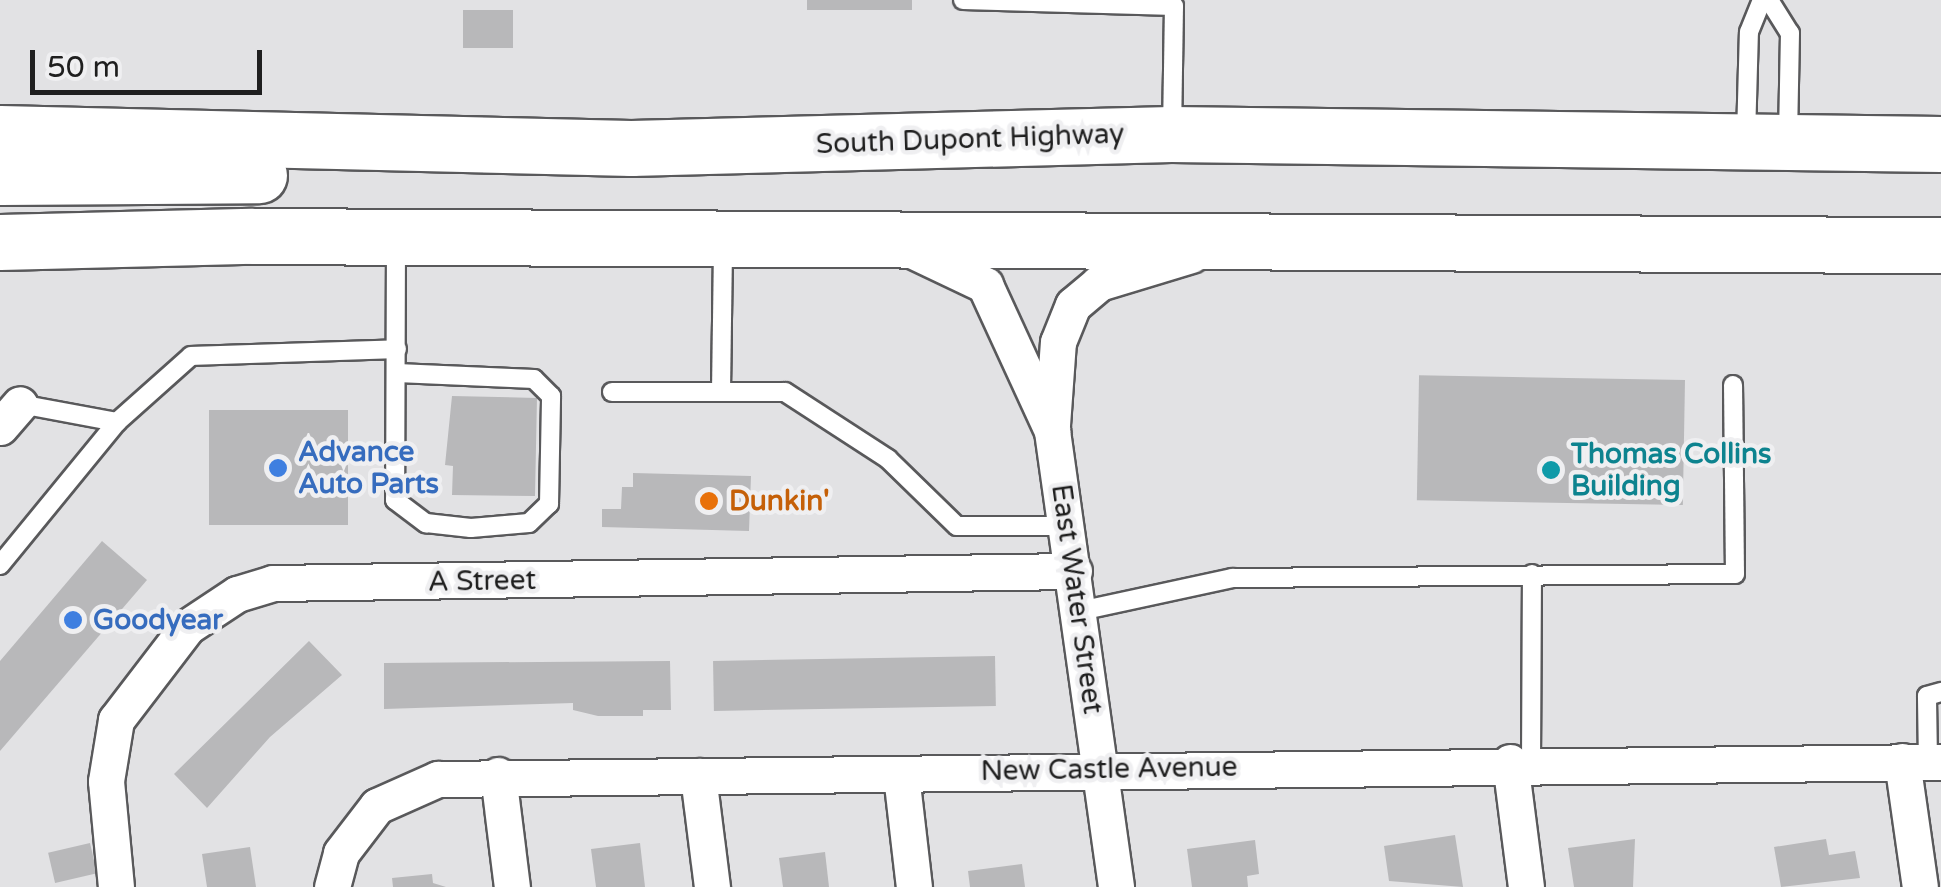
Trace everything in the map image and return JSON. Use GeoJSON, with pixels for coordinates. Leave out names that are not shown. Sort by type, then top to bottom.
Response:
{"type":"FeatureCollection","features":[{"type":"Feature","properties":{"kind":"highway","name":"South Dupont Highway"},"geometry":{"type":"LineString","coordinates":[[0,132],[631,148],[1172,134],[1766,146],[1941,144]]}},
{"type":"Feature","properties":{"kind":"highway"},"geometry":{"type":"LineString","coordinates":[[0,177],[306,175],[631,148]]}},
{"type":"Feature","properties":{"kind":"highway"},"geometry":{"type":"LineString","coordinates":[[5,242],[396,236],[1941,245]]}},
{"type":"Feature","properties":{"kind":"street","name":"East Water Street"},"geometry":{"type":"LineString","coordinates":[[891,240],[984,285],[1052,431]]}},
{"type":"Feature","properties":{"kind":"street","name":"East Water Street"},"geometry":{"type":"LineString","coordinates":[[1116,887],[1052,431],[1058,342],[1073,305],[1099,283],[1238,242]]}},
{"type":"Feature","properties":{"kind":"street","name":"A Street"},"geometry":{"type":"LineString","coordinates":[[116,887],[106,782],[116,720],[187,627],[236,594],[273,583],[1074,571]]}},
{"type":"Feature","properties":{"kind":"street","name":"New Castle Avenue"},"geometry":{"type":"LineString","coordinates":[[332,887],[341,853],[378,806],[438,779],[498,775],[902,775],[1520,762],[1924,762]]}},
{"type":"Feature","properties":{"kind":"street"},"geometry":{"type":"LineString","coordinates":[[1520,762],[1526,887]]}},
{"type":"Feature","properties":{"kind":"street"},"geometry":{"type":"LineString","coordinates":[[1920,887],[1924,762]]}},
{"type":"Feature","properties":{"kind":"street"},"geometry":{"type":"LineString","coordinates":[[498,775],[512,887]]}},
{"type":"Feature","properties":{"kind":"street"},"geometry":{"type":"LineString","coordinates":[[902,775],[914,887]]}},
{"type":"Feature","properties":{"kind":"street"},"geometry":{"type":"LineString","coordinates":[[698,776],[712,887]]}},
{"type":"Feature","properties":{"kind":"lane"},"geometry":{"type":"LineString","coordinates":[[963,0],[1174,6],[1172,134]]}},
{"type":"Feature","properties":{"kind":"lane"},"geometry":{"type":"LineString","coordinates":[[1765,0],[1790,33],[1766,146],[1749,32],[1765,0]]}},
{"type":"Feature","properties":{"kind":"lane"},"geometry":{"type":"LineString","coordinates":[[396,236],[395,500],[426,523],[472,528],[529,524],[549,504],[551,396],[534,379],[397,373]]}},
{"type":"Feature","properties":{"kind":"lane"},"geometry":{"type":"LineString","coordinates":[[721,392],[724,238]]}},
{"type":"Feature","properties":{"kind":"lane"},"geometry":{"type":"LineString","coordinates":[[0,565],[117,422],[191,356],[398,349]]}},
{"type":"Feature","properties":{"kind":"lane"},"geometry":{"type":"LineString","coordinates":[[1080,611],[1232,578],[1735,574],[1732,384]]}},
{"type":"Feature","properties":{"kind":"lane"},"geometry":{"type":"LineString","coordinates":[[612,392],[785,392],[888,459],[957,526],[1067,526]]}},
{"type":"Feature","properties":{"kind":"lane"},"geometry":{"type":"LineString","coordinates":[[10,416],[117,422]]}},
{"type":"Feature","properties":{"kind":"lane"},"geometry":{"type":"LineString","coordinates":[[1520,762],[1532,574]]}},
{"type":"Feature","properties":{"kind":"lane"},"geometry":{"type":"LineString","coordinates":[[1924,762],[1926,696],[1941,692]]}},
{"type":"Feature","properties":{"kind":"building"},"geometry":{"type":"Polygon","coordinates":[[[807,0],[912,0],[912,10],[807,10],[807,0]]]}},
{"type":"Feature","properties":{"kind":"building"},"geometry":{"type":"Polygon","coordinates":[[[463,10],[513,10],[513,48],[463,48],[463,10]]]}},
{"type":"Feature","properties":{"kind":"building","name":"Thomas Collins Building"},"geometry":{"type":"Polygon","coordinates":[[[1419,375],[1685,380],[1683,505],[1417,500],[1419,375]]]}},
{"type":"Feature","properties":{"kind":"building"},"geometry":{"type":"Polygon","coordinates":[[[452,396],[537,398],[535,496],[452,495],[453,466],[445,465],[452,396]]]}},
{"type":"Feature","properties":{"kind":"building","name":"Advance Auto Parts"},"geometry":{"type":"Polygon","coordinates":[[[209,410],[348,410],[348,525],[209,525],[209,410]]]}},
{"type":"Feature","properties":{"kind":"building"},"geometry":{"type":"Polygon","coordinates":[[[633,473],[751,476],[749,531],[602,527],[602,509],[621,509],[622,487],[633,487],[633,473]]]}},
{"type":"Feature","properties":{"kind":"building","name":"Goodyear"},"geometry":{"type":"Polygon","coordinates":[[[102,541],[147,580],[0,751],[0,661],[102,541]]]}},
{"type":"Feature","properties":{"kind":"building"},"geometry":{"type":"Polygon","coordinates":[[[309,641],[342,675],[270,737],[207,808],[174,774],[309,641]]]}},
{"type":"Feature","properties":{"kind":"building"},"geometry":{"type":"Polygon","coordinates":[[[995,656],[996,706],[714,711],[713,661],[995,656]]]}},
{"type":"Feature","properties":{"kind":"building"},"geometry":{"type":"Polygon","coordinates":[[[670,661],[671,710],[643,710],[643,716],[598,716],[573,710],[573,703],[384,709],[384,663],[670,661]]]}},
{"type":"Feature","properties":{"kind":"building"},"geometry":{"type":"Polygon","coordinates":[[[1455,835],[1463,887],[1389,881],[1384,846],[1455,835]]]}},
{"type":"Feature","properties":{"kind":"building"},"geometry":{"type":"Polygon","coordinates":[[[1635,839],[1633,887],[1574,887],[1568,848],[1635,839]]]}},
{"type":"Feature","properties":{"kind":"building"},"geometry":{"type":"Polygon","coordinates":[[[1826,839],[1829,855],[1855,851],[1860,878],[1781,887],[1774,847],[1826,839]]]}},
{"type":"Feature","properties":{"kind":"building"},"geometry":{"type":"Polygon","coordinates":[[[1255,840],[1259,874],[1247,876],[1248,887],[1192,887],[1187,849],[1255,840]]]}},
{"type":"Feature","properties":{"kind":"building"},"geometry":{"type":"Polygon","coordinates":[[[90,843],[97,873],[55,883],[48,853],[90,843]]]}},
{"type":"Feature","properties":{"kind":"building"},"geometry":{"type":"Polygon","coordinates":[[[640,843],[645,887],[596,887],[591,849],[640,843]]]}},
{"type":"Feature","properties":{"kind":"building"},"geometry":{"type":"Polygon","coordinates":[[[250,847],[256,887],[207,887],[202,854],[250,847]]]}},
{"type":"Feature","properties":{"kind":"building"},"geometry":{"type":"Polygon","coordinates":[[[825,852],[829,887],[783,887],[779,858],[825,852]]]}},
{"type":"Feature","properties":{"kind":"building"},"geometry":{"type":"Polygon","coordinates":[[[1022,864],[1025,887],[970,887],[968,871],[1022,864]]]}},
{"type":"Feature","properties":{"kind":"building"},"geometry":{"type":"Polygon","coordinates":[[[432,874],[433,883],[446,887],[393,887],[392,878],[432,874]]]}},
{"type":"Feature","properties":{"kind":"place","name":"Advance Auto Parts"},"geometry":{"type":"Point","coordinates":[278,468]}},
{"type":"Feature","properties":{"kind":"place","name":"Thomas Collins Building"},"geometry":{"type":"Point","coordinates":[1551,470]}},
{"type":"Feature","properties":{"kind":"place","name":"Dunkin'"},"geometry":{"type":"Point","coordinates":[709,501]}},
{"type":"Feature","properties":{"kind":"place","name":"Goodyear"},"geometry":{"type":"Point","coordinates":[73,620]}}]}
